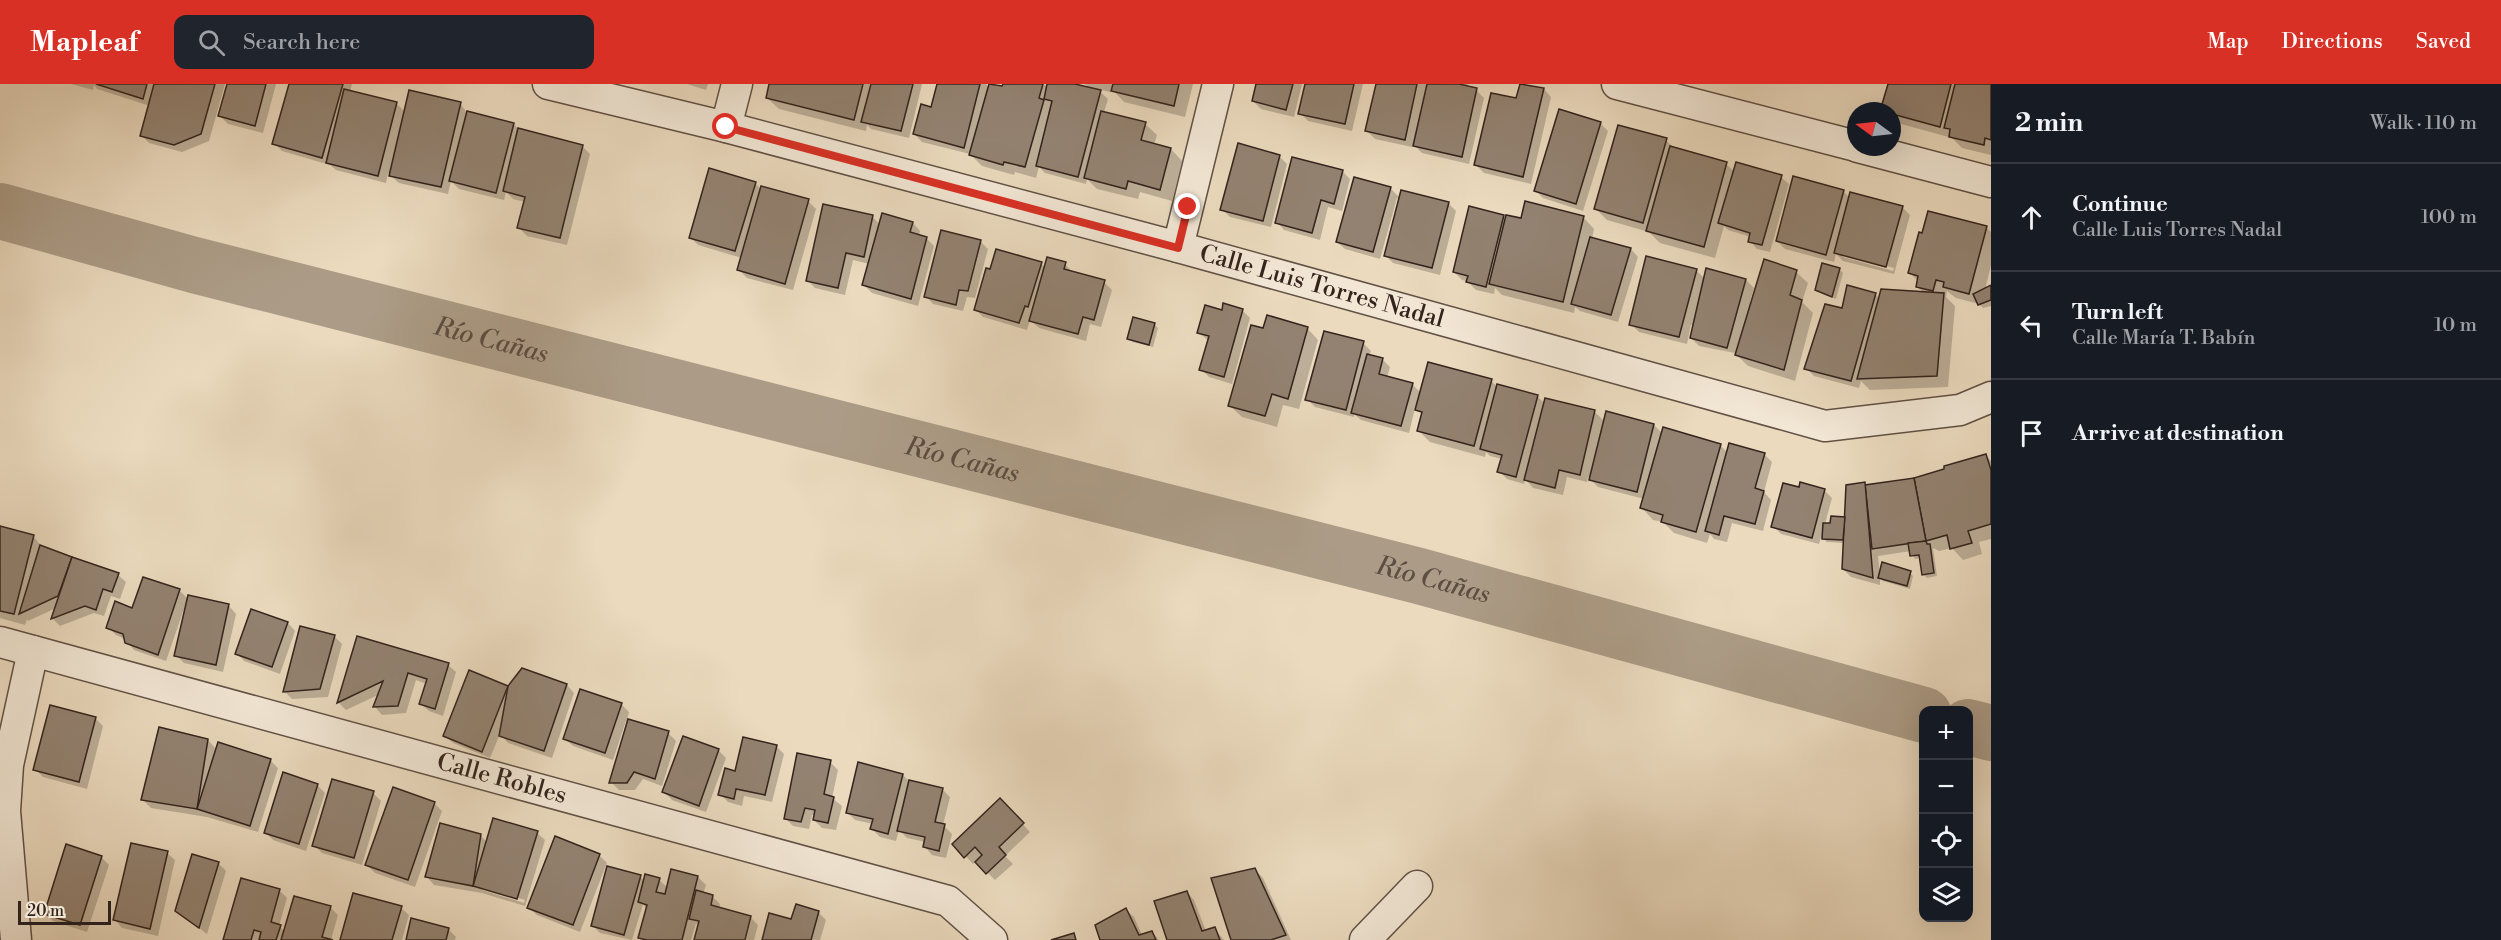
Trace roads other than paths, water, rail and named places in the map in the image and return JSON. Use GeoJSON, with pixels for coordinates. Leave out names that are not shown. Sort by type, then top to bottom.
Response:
{"type":"FeatureCollection","features":[{"type":"Feature","properties":{"kind":"street","name":"Calle Luis Torres Nadal"},"geometry":{"type":"LineString","coordinates":[[548,84],[726,127],[1178,248],[1825,426],[1960,410],[1991,397]]}},
{"type":"Feature","properties":{"kind":"street"},"geometry":{"type":"LineString","coordinates":[[726,127],[737,84]]}},
{"type":"Feature","properties":{"kind":"street"},"geometry":{"type":"LineString","coordinates":[[1178,248],[1218,84]]}},
{"type":"Feature","properties":{"kind":"street"},"geometry":{"type":"LineString","coordinates":[[1617,84],[1847,144]]}},
{"type":"Feature","properties":{"kind":"street"},"geometry":{"type":"LineString","coordinates":[[1891,156],[1991,182]]}},
{"type":"Feature","properties":{"kind":"street","name":"Calle Robles"},"geometry":{"type":"LineString","coordinates":[[0,642],[948,901],[992,940]]}},
{"type":"Feature","properties":{"kind":"street"},"geometry":{"type":"LineString","coordinates":[[16,940],[5,811],[7,777],[33,651]]}},
{"type":"Feature","properties":{"kind":"street"},"geometry":{"type":"LineString","coordinates":[[1365,940],[1417,886]]}},
{"type":"Feature","properties":{"kind":"waterway","name":"Río Cañas"},"geometry":{"type":"LineString","coordinates":[[0,211],[194,265],[1419,576],[1919,714]]}},
{"type":"Feature","properties":{"kind":"waterway","name":"Río Cañas"},"geometry":{"type":"LineString","coordinates":[[1973,728],[1991,733]]}}]}
